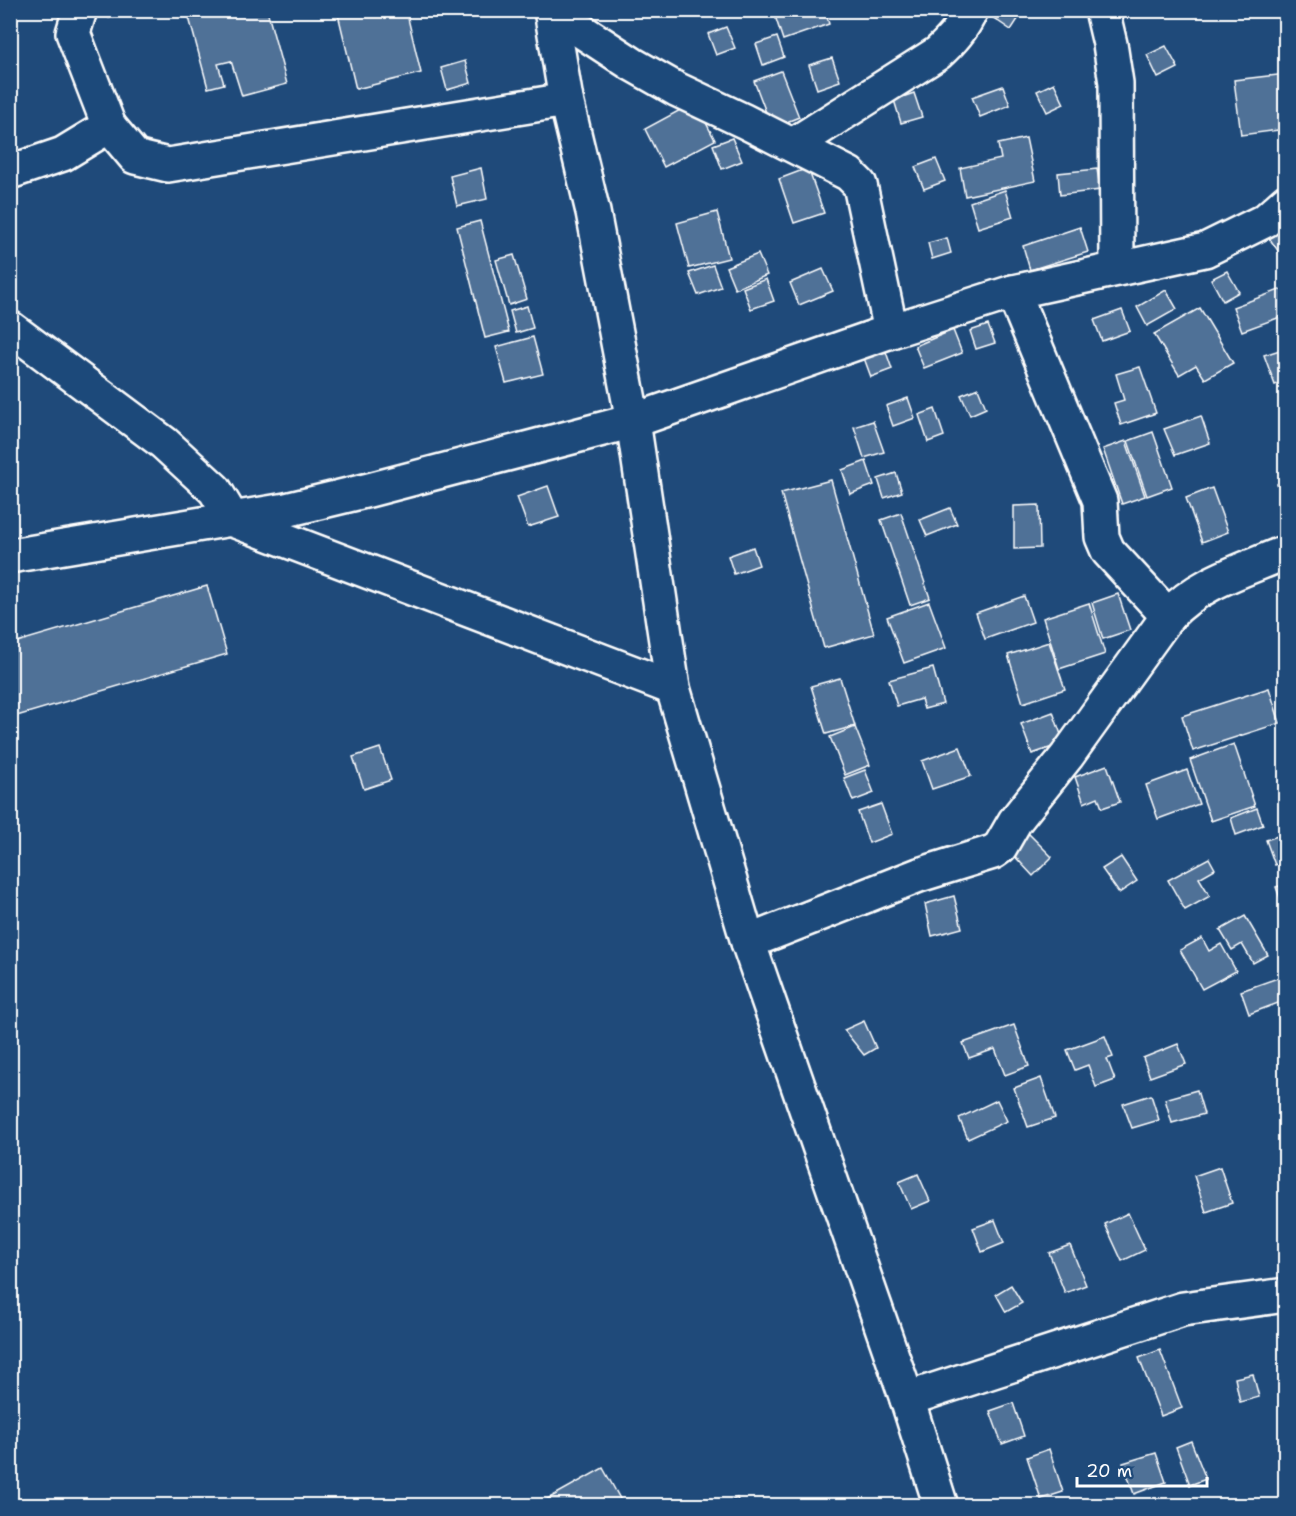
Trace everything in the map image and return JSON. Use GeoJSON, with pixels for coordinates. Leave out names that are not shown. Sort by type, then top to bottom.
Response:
{"type":"FeatureCollection","features":[{"type":"Feature","properties":{"kind":"street"},"geometry":{"type":"LineString","coordinates":[[80,10],[73,33],[109,126],[135,157],[168,165],[566,100]]}},
{"type":"Feature","properties":{"kind":"street"},"geometry":{"type":"LineString","coordinates":[[793,145],[938,53],[958,33],[971,10]]}},
{"type":"Feature","properties":{"kind":"street"},"geometry":{"type":"LineString","coordinates":[[1102,10],[1116,83],[1117,268]]}},
{"type":"Feature","properties":{"kind":"street"},"geometry":{"type":"LineString","coordinates":[[551,11],[632,64],[676,89],[849,174],[860,185],[891,331]]}},
{"type":"Feature","properties":{"kind":"street"},"geometry":{"type":"LineString","coordinates":[[551,11],[566,100],[593,212],[633,421],[673,688],[748,942],[907,1399],[941,1506]]}},
{"type":"Feature","properties":{"kind":"street"},"geometry":{"type":"LineString","coordinates":[[10,172],[63,154],[109,126]]}},
{"type":"Feature","properties":{"kind":"street"},"geometry":{"type":"LineString","coordinates":[[10,556],[233,520],[369,490],[633,421],[891,331],[1013,292],[1205,250],[1266,220],[1286,202]]}},
{"type":"Feature","properties":{"kind":"street"},"geometry":{"type":"LineString","coordinates":[[1013,292],[1100,501],[1102,537],[1108,551],[1168,616]]}},
{"type":"Feature","properties":{"kind":"street"},"geometry":{"type":"LineString","coordinates":[[10,328],[164,443],[214,490],[233,520],[673,688]]}},
{"type":"Feature","properties":{"kind":"street"},"geometry":{"type":"LineString","coordinates":[[748,942],[919,875],[993,852],[1000,847],[1014,821],[1067,756],[1168,616],[1181,602],[1199,590],[1286,552]]}},
{"type":"Feature","properties":{"kind":"street"},"geometry":{"type":"LineString","coordinates":[[907,1399],[1183,1309],[1286,1295]]}},
{"type":"Feature","properties":{"kind":"building"},"geometry":{"type":"Polygon","coordinates":[[[107,10],[133,10],[109,18],[107,10]]]}},
{"type":"Feature","properties":{"kind":"building"},"geometry":{"type":"Polygon","coordinates":[[[187,10],[267,10],[287,84],[242,96],[231,61],[218,64],[224,84],[208,88],[187,10]]]}},
{"type":"Feature","properties":{"kind":"building"},"geometry":{"type":"Polygon","coordinates":[[[337,10],[406,10],[421,73],[356,89],[337,10]]]}},
{"type":"Feature","properties":{"kind":"building"},"geometry":{"type":"Polygon","coordinates":[[[773,10],[825,10],[829,24],[783,40],[773,10]]]}},
{"type":"Feature","properties":{"kind":"building"},"geometry":{"type":"Polygon","coordinates":[[[996,10],[1024,10],[1011,30],[992,17],[996,10]]]}},
{"type":"Feature","properties":{"kind":"building"},"geometry":{"type":"Polygon","coordinates":[[[726,27],[735,48],[716,55],[708,34],[726,27]]]}},
{"type":"Feature","properties":{"kind":"building"},"geometry":{"type":"Polygon","coordinates":[[[777,37],[784,57],[763,65],[756,44],[777,37]]]}},
{"type":"Feature","properties":{"kind":"building"},"geometry":{"type":"Polygon","coordinates":[[[1166,46],[1178,68],[1158,78],[1147,55],[1166,46]]]}},
{"type":"Feature","properties":{"kind":"building"},"geometry":{"type":"Polygon","coordinates":[[[832,58],[840,81],[817,89],[809,65],[832,58]]]}},
{"type":"Feature","properties":{"kind":"building"},"geometry":{"type":"Polygon","coordinates":[[[465,61],[471,83],[447,90],[441,68],[465,61]]]}},
{"type":"Feature","properties":{"kind":"building"},"geometry":{"type":"Polygon","coordinates":[[[781,71],[799,117],[772,128],[754,81],[781,71]]]}},
{"type":"Feature","properties":{"kind":"building"},"geometry":{"type":"Polygon","coordinates":[[[1286,74],[1286,129],[1241,135],[1234,80],[1286,74]]]}},
{"type":"Feature","properties":{"kind":"building"},"geometry":{"type":"Polygon","coordinates":[[[1054,83],[1064,104],[1047,112],[1037,91],[1054,83]]]}},
{"type":"Feature","properties":{"kind":"building"},"geometry":{"type":"Polygon","coordinates":[[[1003,86],[1010,105],[980,117],[972,97],[1003,86]]]}},
{"type":"Feature","properties":{"kind":"building"},"geometry":{"type":"Polygon","coordinates":[[[914,93],[922,117],[901,123],[894,100],[914,93]]]}},
{"type":"Feature","properties":{"kind":"building"},"geometry":{"type":"Polygon","coordinates":[[[695,102],[715,140],[664,167],[645,129],[695,102]]]}},
{"type":"Feature","properties":{"kind":"building"},"geometry":{"type":"Polygon","coordinates":[[[732,138],[742,161],[722,169],[713,145],[732,138]]]}},
{"type":"Feature","properties":{"kind":"building"},"geometry":{"type":"Polygon","coordinates":[[[1026,138],[1035,181],[965,196],[960,168],[1001,159],[998,144],[1026,138]]]}},
{"type":"Feature","properties":{"kind":"building"},"geometry":{"type":"Polygon","coordinates":[[[936,159],[945,181],[924,189],[915,167],[936,159]]]}},
{"type":"Feature","properties":{"kind":"building"},"geometry":{"type":"Polygon","coordinates":[[[481,168],[487,199],[457,206],[450,176],[481,168]]]}},
{"type":"Feature","properties":{"kind":"building"},"geometry":{"type":"Polygon","coordinates":[[[808,168],[824,213],[794,223],[779,179],[808,168]]]}},
{"type":"Feature","properties":{"kind":"building"},"geometry":{"type":"Polygon","coordinates":[[[1097,169],[1100,190],[1060,195],[1058,173],[1097,169]]]}},
{"type":"Feature","properties":{"kind":"building"},"geometry":{"type":"Polygon","coordinates":[[[1005,190],[1013,217],[978,228],[970,202],[1005,190]]]}},
{"type":"Feature","properties":{"kind":"building"},"geometry":{"type":"Polygon","coordinates":[[[717,212],[729,258],[689,268],[677,223],[717,212]]]}},
{"type":"Feature","properties":{"kind":"building"},"geometry":{"type":"Polygon","coordinates":[[[480,221],[509,332],[485,338],[457,227],[480,221]]]}},
{"type":"Feature","properties":{"kind":"building"},"geometry":{"type":"Polygon","coordinates":[[[1286,222],[1286,247],[1279,252],[1264,231],[1286,222]]]}},
{"type":"Feature","properties":{"kind":"building"},"geometry":{"type":"Polygon","coordinates":[[[1080,227],[1088,252],[1030,270],[1023,246],[1080,227]]]}},
{"type":"Feature","properties":{"kind":"building"},"geometry":{"type":"Polygon","coordinates":[[[947,238],[951,253],[932,259],[928,243],[947,238]]]}},
{"type":"Feature","properties":{"kind":"building"},"geometry":{"type":"Polygon","coordinates":[[[758,254],[767,275],[735,289],[726,267],[758,254]]]}},
{"type":"Feature","properties":{"kind":"building"},"geometry":{"type":"Polygon","coordinates":[[[514,255],[527,299],[509,305],[496,260],[514,255]]]}},
{"type":"Feature","properties":{"kind":"building"},"geometry":{"type":"Polygon","coordinates":[[[713,265],[721,287],[698,295],[689,273],[713,265]]]}},
{"type":"Feature","properties":{"kind":"building"},"geometry":{"type":"Polygon","coordinates":[[[823,269],[833,291],[799,305],[790,283],[823,269]]]}},
{"type":"Feature","properties":{"kind":"building"},"geometry":{"type":"Polygon","coordinates":[[[1227,271],[1239,292],[1223,301],[1211,279],[1227,271]]]}},
{"type":"Feature","properties":{"kind":"building"},"geometry":{"type":"Polygon","coordinates":[[[766,279],[774,301],[751,309],[743,288],[766,279]]]}},
{"type":"Feature","properties":{"kind":"building"},"geometry":{"type":"Polygon","coordinates":[[[1285,288],[1286,315],[1242,331],[1233,307],[1285,288]]]}},
{"type":"Feature","properties":{"kind":"building"},"geometry":{"type":"Polygon","coordinates":[[[1166,290],[1177,309],[1147,326],[1137,307],[1166,290]]]}},
{"type":"Feature","properties":{"kind":"building"},"geometry":{"type":"Polygon","coordinates":[[[527,306],[533,328],[516,333],[510,311],[527,306]]]}},
{"type":"Feature","properties":{"kind":"building"},"geometry":{"type":"Polygon","coordinates":[[[1200,308],[1233,363],[1205,379],[1196,365],[1179,375],[1154,334],[1200,308]]]}},
{"type":"Feature","properties":{"kind":"building"},"geometry":{"type":"Polygon","coordinates":[[[1122,310],[1130,331],[1102,341],[1094,320],[1122,310]]]}},
{"type":"Feature","properties":{"kind":"building"},"geometry":{"type":"Polygon","coordinates":[[[988,325],[995,343],[976,349],[970,331],[988,325]]]}},
{"type":"Feature","properties":{"kind":"building"},"geometry":{"type":"Polygon","coordinates":[[[953,330],[962,353],[924,368],[915,346],[953,330]]]}},
{"type":"Feature","properties":{"kind":"building"},"geometry":{"type":"Polygon","coordinates":[[[533,337],[543,374],[506,383],[496,347],[533,337]]]}},
{"type":"Feature","properties":{"kind":"building"},"geometry":{"type":"Polygon","coordinates":[[[1286,348],[1286,381],[1275,385],[1264,355],[1286,348]]]}},
{"type":"Feature","properties":{"kind":"building"},"geometry":{"type":"Polygon","coordinates":[[[885,349],[892,369],[871,377],[864,358],[885,349]]]}},
{"type":"Feature","properties":{"kind":"building"},"geometry":{"type":"Polygon","coordinates":[[[1140,367],[1156,413],[1121,425],[1114,403],[1124,400],[1116,374],[1140,367]]]}},
{"type":"Feature","properties":{"kind":"building"},"geometry":{"type":"Polygon","coordinates":[[[978,388],[986,408],[970,415],[961,395],[978,388]]]}},
{"type":"Feature","properties":{"kind":"building"},"geometry":{"type":"Polygon","coordinates":[[[908,398],[915,418],[893,426],[886,406],[908,398]]]}},
{"type":"Feature","properties":{"kind":"building"},"geometry":{"type":"Polygon","coordinates":[[[935,409],[944,436],[928,442],[919,415],[935,409]]]}},
{"type":"Feature","properties":{"kind":"building"},"geometry":{"type":"Polygon","coordinates":[[[1201,416],[1210,443],[1175,455],[1164,429],[1201,416]]]}},
{"type":"Feature","properties":{"kind":"building"},"geometry":{"type":"Polygon","coordinates":[[[873,421],[884,452],[864,458],[854,427],[873,421]]]}},
{"type":"Feature","properties":{"kind":"building"},"geometry":{"type":"Polygon","coordinates":[[[1153,432],[1172,487],[1147,496],[1128,441],[1153,432]]]}},
{"type":"Feature","properties":{"kind":"building"},"geometry":{"type":"Polygon","coordinates":[[[1126,441],[1145,496],[1122,504],[1103,449],[1126,441]]]}},
{"type":"Feature","properties":{"kind":"building"},"geometry":{"type":"Polygon","coordinates":[[[866,461],[874,485],[850,494],[842,470],[866,461]]]}},
{"type":"Feature","properties":{"kind":"building"},"geometry":{"type":"Polygon","coordinates":[[[896,473],[902,492],[884,498],[878,479],[896,473]]]}},
{"type":"Feature","properties":{"kind":"building"},"geometry":{"type":"Polygon","coordinates":[[[831,480],[874,634],[824,648],[781,493],[831,480]]]}},
{"type":"Feature","properties":{"kind":"building"},"geometry":{"type":"Polygon","coordinates":[[[1286,481],[1286,504],[1284,505],[1277,484],[1286,481]]]}},
{"type":"Feature","properties":{"kind":"building"},"geometry":{"type":"Polygon","coordinates":[[[548,486],[559,517],[528,527],[517,497],[548,486]]]}},
{"type":"Feature","properties":{"kind":"building"},"geometry":{"type":"Polygon","coordinates":[[[1212,488],[1228,532],[1202,542],[1186,498],[1212,488]]]}},
{"type":"Feature","properties":{"kind":"building"},"geometry":{"type":"Polygon","coordinates":[[[1039,505],[1040,548],[1014,549],[1014,506],[1039,505]]]}},
{"type":"Feature","properties":{"kind":"building"},"geometry":{"type":"Polygon","coordinates":[[[950,508],[957,524],[927,536],[920,520],[950,508]]]}},
{"type":"Feature","properties":{"kind":"building"},"geometry":{"type":"Polygon","coordinates":[[[901,513],[930,598],[910,605],[881,520],[901,513]]]}},
{"type":"Feature","properties":{"kind":"building"},"geometry":{"type":"Polygon","coordinates":[[[753,547],[759,565],[734,574],[728,556],[753,547]]]}},
{"type":"Feature","properties":{"kind":"building"},"geometry":{"type":"Polygon","coordinates":[[[207,586],[227,654],[10,718],[10,644],[207,586]]]}},
{"type":"Feature","properties":{"kind":"building"},"geometry":{"type":"Polygon","coordinates":[[[1118,594],[1130,630],[1103,639],[1092,603],[1118,594]]]}},
{"type":"Feature","properties":{"kind":"building"},"geometry":{"type":"Polygon","coordinates":[[[1024,596],[1033,622],[985,639],[976,613],[1024,596]]]}},
{"type":"Feature","properties":{"kind":"building"},"geometry":{"type":"Polygon","coordinates":[[[929,602],[946,648],[904,663],[887,617],[929,602]]]}},
{"type":"Feature","properties":{"kind":"building"},"geometry":{"type":"Polygon","coordinates":[[[1089,603],[1105,654],[1059,669],[1043,618],[1089,603]]]}},
{"type":"Feature","properties":{"kind":"building"},"geometry":{"type":"Polygon","coordinates":[[[1049,642],[1065,689],[1023,703],[1008,655],[1049,642]]]}},
{"type":"Feature","properties":{"kind":"building"},"geometry":{"type":"Polygon","coordinates":[[[933,668],[943,704],[924,709],[921,699],[897,706],[889,680],[933,668]]]}},
{"type":"Feature","properties":{"kind":"building"},"geometry":{"type":"Polygon","coordinates":[[[840,678],[855,726],[826,734],[811,686],[840,678]]]}},
{"type":"Feature","properties":{"kind":"building"},"geometry":{"type":"Polygon","coordinates":[[[1269,688],[1280,723],[1193,751],[1182,716],[1269,688]]]}},
{"type":"Feature","properties":{"kind":"building"},"geometry":{"type":"Polygon","coordinates":[[[1053,712],[1064,743],[1032,754],[1021,724],[1053,712]]]}},
{"type":"Feature","properties":{"kind":"building"},"geometry":{"type":"Polygon","coordinates":[[[855,727],[870,765],[845,775],[830,737],[855,727]]]}},
{"type":"Feature","properties":{"kind":"building"},"geometry":{"type":"Polygon","coordinates":[[[1234,744],[1255,806],[1211,821],[1190,760],[1234,744]]]}},
{"type":"Feature","properties":{"kind":"building"},"geometry":{"type":"Polygon","coordinates":[[[960,747],[971,776],[932,789],[922,761],[960,747]]]}},
{"type":"Feature","properties":{"kind":"building"},"geometry":{"type":"Polygon","coordinates":[[[380,748],[391,780],[364,789],[353,757],[380,748]]]}},
{"type":"Feature","properties":{"kind":"building"},"geometry":{"type":"Polygon","coordinates":[[[1107,765],[1120,802],[1102,808],[1098,797],[1084,803],[1075,777],[1107,765]]]}},
{"type":"Feature","properties":{"kind":"building"},"geometry":{"type":"Polygon","coordinates":[[[865,770],[874,793],[853,801],[844,778],[865,770]]]}},
{"type":"Feature","properties":{"kind":"building"},"geometry":{"type":"Polygon","coordinates":[[[1187,770],[1199,804],[1158,819],[1146,785],[1187,770]]]}},
{"type":"Feature","properties":{"kind":"building"},"geometry":{"type":"Polygon","coordinates":[[[881,804],[892,834],[869,843],[858,812],[881,804]]]}},
{"type":"Feature","properties":{"kind":"building"},"geometry":{"type":"Polygon","coordinates":[[[1257,808],[1263,825],[1236,835],[1231,818],[1257,808]]]}},
{"type":"Feature","properties":{"kind":"building"},"geometry":{"type":"Polygon","coordinates":[[[1026,831],[1052,857],[1033,876],[1008,849],[1026,831]]]}},
{"type":"Feature","properties":{"kind":"building"},"geometry":{"type":"Polygon","coordinates":[[[1286,833],[1286,861],[1275,865],[1266,840],[1286,833]]]}},
{"type":"Feature","properties":{"kind":"building"},"geometry":{"type":"Polygon","coordinates":[[[1121,857],[1137,881],[1119,893],[1102,869],[1121,857]]]}},
{"type":"Feature","properties":{"kind":"building"},"geometry":{"type":"Polygon","coordinates":[[[1209,858],[1215,869],[1199,878],[1210,896],[1185,910],[1168,880],[1209,858]]]}},
{"type":"Feature","properties":{"kind":"building"},"geometry":{"type":"Polygon","coordinates":[[[1286,884],[1286,914],[1276,887],[1286,884]]]}},
{"type":"Feature","properties":{"kind":"building"},"geometry":{"type":"Polygon","coordinates":[[[954,896],[962,928],[932,936],[925,904],[954,896]]]}},
{"type":"Feature","properties":{"kind":"building"},"geometry":{"type":"Polygon","coordinates":[[[1245,916],[1268,955],[1253,963],[1242,944],[1232,950],[1220,930],[1245,916]]]}},
{"type":"Feature","properties":{"kind":"building"},"geometry":{"type":"Polygon","coordinates":[[[1202,938],[1209,951],[1221,944],[1236,971],[1202,989],[1180,950],[1202,938]]]}},
{"type":"Feature","properties":{"kind":"building"},"geometry":{"type":"Polygon","coordinates":[[[1286,975],[1286,1000],[1249,1014],[1241,991],[1286,975]]]}},
{"type":"Feature","properties":{"kind":"building"},"geometry":{"type":"Polygon","coordinates":[[[864,1021],[876,1048],[864,1055],[844,1030],[864,1021]]]}},
{"type":"Feature","properties":{"kind":"building"},"geometry":{"type":"Polygon","coordinates":[[[1014,1025],[1029,1066],[1005,1075],[995,1049],[969,1058],[963,1043],[1014,1025]]]}},
{"type":"Feature","properties":{"kind":"building"},"geometry":{"type":"Polygon","coordinates":[[[1105,1036],[1113,1057],[1107,1059],[1115,1080],[1096,1087],[1088,1065],[1075,1070],[1067,1050],[1105,1036]]]}},
{"type":"Feature","properties":{"kind":"building"},"geometry":{"type":"Polygon","coordinates":[[[1178,1044],[1186,1064],[1150,1077],[1143,1058],[1178,1044]]]}},
{"type":"Feature","properties":{"kind":"building"},"geometry":{"type":"Polygon","coordinates":[[[1041,1078],[1055,1118],[1028,1127],[1014,1088],[1041,1078]]]}},
{"type":"Feature","properties":{"kind":"building"},"geometry":{"type":"Polygon","coordinates":[[[1197,1090],[1204,1114],[1172,1123],[1165,1099],[1197,1090]]]}},
{"type":"Feature","properties":{"kind":"building"},"geometry":{"type":"Polygon","coordinates":[[[1151,1095],[1159,1120],[1132,1128],[1123,1104],[1151,1095]]]}},
{"type":"Feature","properties":{"kind":"building"},"geometry":{"type":"Polygon","coordinates":[[[997,1100],[1007,1121],[968,1139],[959,1118],[997,1100]]]}},
{"type":"Feature","properties":{"kind":"building"},"geometry":{"type":"Polygon","coordinates":[[[1220,1167],[1232,1203],[1206,1212],[1194,1176],[1220,1167]]]}},
{"type":"Feature","properties":{"kind":"building"},"geometry":{"type":"Polygon","coordinates":[[[918,1174],[930,1201],[911,1209],[899,1182],[918,1174]]]}},
{"type":"Feature","properties":{"kind":"building"},"geometry":{"type":"Polygon","coordinates":[[[1128,1213],[1145,1250],[1122,1261],[1105,1224],[1128,1213]]]}},
{"type":"Feature","properties":{"kind":"building"},"geometry":{"type":"Polygon","coordinates":[[[995,1220],[1004,1243],[982,1252],[973,1228],[995,1220]]]}},
{"type":"Feature","properties":{"kind":"building"},"geometry":{"type":"Polygon","coordinates":[[[1070,1245],[1086,1285],[1065,1293],[1049,1253],[1070,1245]]]}},
{"type":"Feature","properties":{"kind":"building"},"geometry":{"type":"Polygon","coordinates":[[[1011,1285],[1022,1303],[1006,1312],[996,1294],[1011,1285]]]}},
{"type":"Feature","properties":{"kind":"building"},"geometry":{"type":"Polygon","coordinates":[[[1160,1350],[1182,1408],[1161,1416],[1139,1358],[1160,1350]]]}},
{"type":"Feature","properties":{"kind":"building"},"geometry":{"type":"Polygon","coordinates":[[[1253,1374],[1259,1397],[1240,1402],[1235,1378],[1253,1374]]]}},
{"type":"Feature","properties":{"kind":"building"},"geometry":{"type":"Polygon","coordinates":[[[1013,1403],[1024,1436],[1002,1444],[990,1411],[1013,1403]]]}},
{"type":"Feature","properties":{"kind":"building"},"geometry":{"type":"Polygon","coordinates":[[[1191,1441],[1206,1479],[1190,1485],[1176,1447],[1191,1441]]]}},
{"type":"Feature","properties":{"kind":"building"},"geometry":{"type":"Polygon","coordinates":[[[1049,1449],[1063,1492],[1041,1499],[1027,1457],[1049,1449]]]}},
{"type":"Feature","properties":{"kind":"building"},"geometry":{"type":"Polygon","coordinates":[[[1156,1453],[1166,1482],[1134,1494],[1123,1463],[1156,1453]]]}},
{"type":"Feature","properties":{"kind":"building"},"geometry":{"type":"Polygon","coordinates":[[[603,1468],[624,1506],[535,1506],[603,1468]]]}},
{"type":"Feature","properties":{"kind":"building"},"geometry":{"type":"Polygon","coordinates":[[[737,1498],[740,1506],[719,1506],[737,1498]]]}}]}
